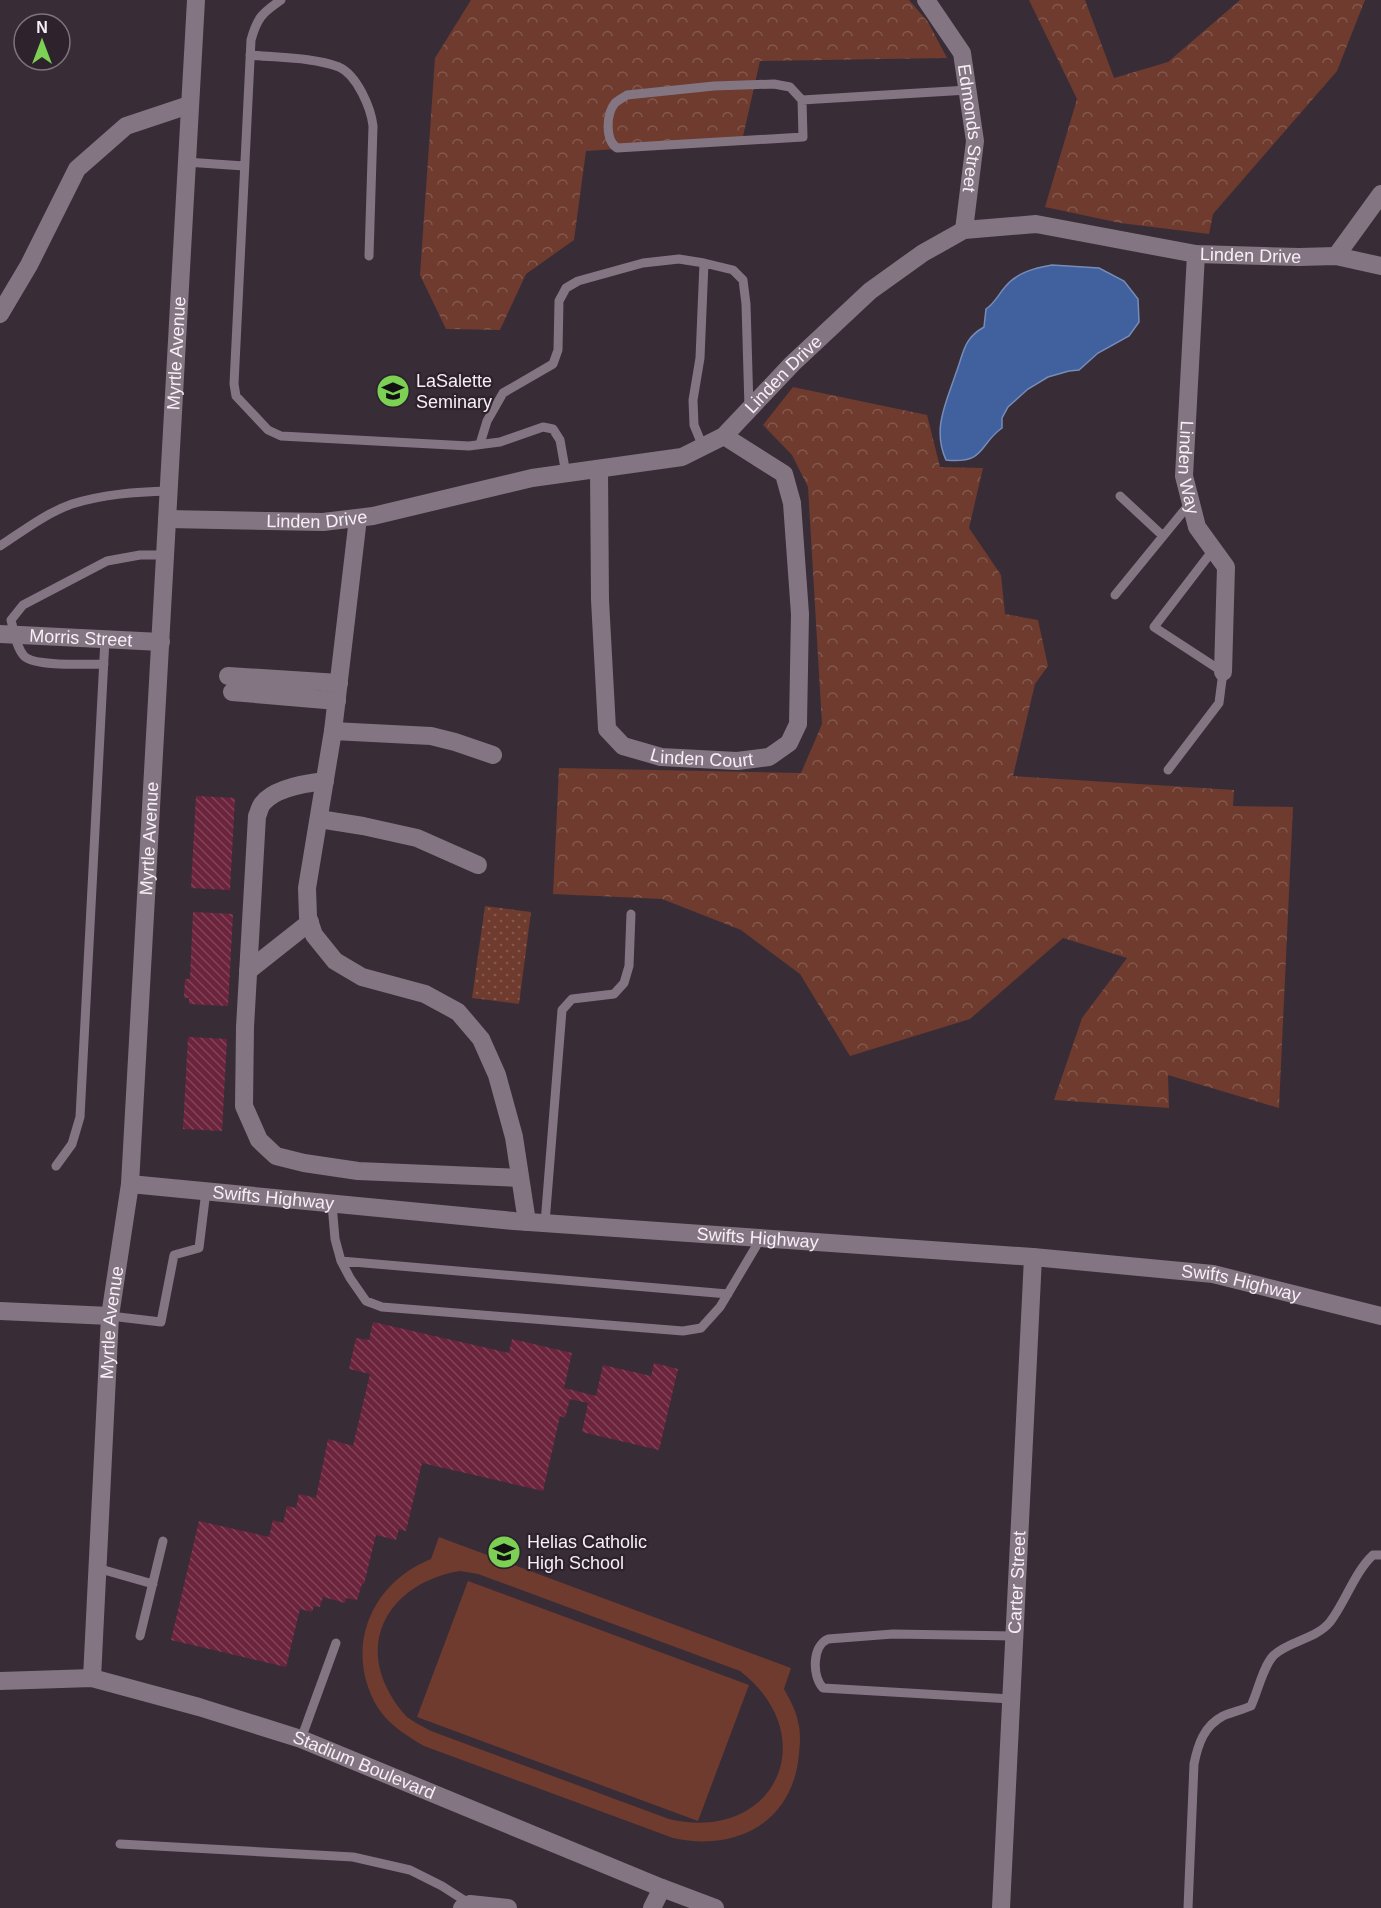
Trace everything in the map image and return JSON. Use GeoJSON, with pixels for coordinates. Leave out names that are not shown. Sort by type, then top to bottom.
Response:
{"type":"FeatureCollection","features":[{"type":"Feature","properties":{"kind":"street","name":"Myrtle Avenue"},"geometry":{"type":"LineString","coordinates":[[92,1678],[110,1316],[130,1184],[196,0]]}},
{"type":"Feature","properties":{"kind":"street","name":"Edmonds Street"},"geometry":{"type":"LineString","coordinates":[[926,0],[962,53],[975,141],[964,230]]}},
{"type":"Feature","properties":{"kind":"street"},"geometry":{"type":"LineString","coordinates":[[0,314],[29,265],[77,170],[126,126],[189,105]]}},
{"type":"Feature","properties":{"kind":"street"},"geometry":{"type":"LineString","coordinates":[[1336,256],[1381,194]]}},
{"type":"Feature","properties":{"kind":"street","name":"Linden Drive"},"geometry":{"type":"LineString","coordinates":[[167,519],[323,522],[358,518],[532,478],[682,457],[724,436],[792,364],[870,291],[923,253],[964,230],[1036,224],[1196,254],[1299,258],[1336,256],[1381,266]]}},
{"type":"Feature","properties":{"kind":"street","name":"Linden Way"},"geometry":{"type":"LineString","coordinates":[[1196,254],[1184,476],[1197,527],[1226,567],[1223,672]]}},
{"type":"Feature","properties":{"kind":"street","name":"Linden Court"},"geometry":{"type":"LineString","coordinates":[[599,470],[600,600],[607,729],[623,746],[661,757],[737,761],[769,757],[789,743],[798,724],[800,614],[792,503],[784,474],[724,436]]}},
{"type":"Feature","properties":{"kind":"street"},"geometry":{"type":"LineString","coordinates":[[358,518],[333,731],[308,888],[310,922],[314,935],[335,961],[362,977],[425,994],[458,1012],[481,1039],[500,1085],[514,1137],[520,1178],[536,1223]]}},
{"type":"Feature","properties":{"kind":"street","name":"Morris Street"},"geometry":{"type":"LineString","coordinates":[[8,635],[161,642]]}},
{"type":"Feature","properties":{"kind":"street"},"geometry":{"type":"LineString","coordinates":[[230,684],[338,692]]}},
{"type":"Feature","properties":{"kind":"street"},"geometry":{"type":"LineString","coordinates":[[333,731],[431,736],[492,755]]}},
{"type":"Feature","properties":{"kind":"street"},"geometry":{"type":"LineString","coordinates":[[325,781],[303,784],[274,795],[262,804],[257,816],[245,1027],[244,1106],[260,1140],[276,1156],[304,1163],[358,1171],[520,1178]]}},
{"type":"Feature","properties":{"kind":"street"},"geometry":{"type":"LineString","coordinates":[[319,819],[417,838],[478,865]]}},
{"type":"Feature","properties":{"kind":"street"},"geometry":{"type":"LineString","coordinates":[[248,971],[310,922]]}},
{"type":"Feature","properties":{"kind":"street","name":"Swifts Highway"},"geometry":{"type":"LineString","coordinates":[[130,1184],[536,1223],[1033,1257],[1213,1274],[1381,1316]]}},
{"type":"Feature","properties":{"kind":"street","name":"Carter Street"},"geometry":{"type":"LineString","coordinates":[[1001,1908],[1033,1257]]}},
{"type":"Feature","properties":{"kind":"street"},"geometry":{"type":"LineString","coordinates":[[0,1311],[110,1316]]}},
{"type":"Feature","properties":{"kind":"street","name":"Stadium Boulevard"},"geometry":{"type":"LineString","coordinates":[[0,1681],[92,1678],[199,1707],[301,1739],[715,1908]]}},
{"type":"Feature","properties":{"kind":"street"},"geometry":{"type":"LineString","coordinates":[[652,1908],[662,1888]]}},
{"type":"Feature","properties":{"kind":"street"},"geometry":{"type":"LineString","coordinates":[[467,1907],[508,1908]]}},
{"type":"Feature","properties":{"kind":"lane"},"geometry":{"type":"LineString","coordinates":[[281,0],[264,12],[256,22],[251,40],[234,384],[236,396],[268,430],[281,436],[469,446],[500,441],[543,427],[553,429],[560,440],[566,474]]}},
{"type":"Feature","properties":{"kind":"lane"},"geometry":{"type":"LineString","coordinates":[[250,55],[319,62],[341,68],[352,78],[371,111],[373,126],[369,256]]}},
{"type":"Feature","properties":{"kind":"lane"},"geometry":{"type":"LineString","coordinates":[[774,84],[790,87],[802,100],[803,137],[617,148],[609,137],[609,113],[616,102],[627,95],[714,86],[774,84]]}},
{"type":"Feature","properties":{"kind":"lane"},"geometry":{"type":"LineString","coordinates":[[802,100],[968,90]]}},
{"type":"Feature","properties":{"kind":"lane"},"geometry":{"type":"LineString","coordinates":[[186,162],[244,166]]}},
{"type":"Feature","properties":{"kind":"lane"},"geometry":{"type":"LineString","coordinates":[[480,444],[487,421],[503,393],[553,364],[558,350],[559,301],[566,288],[578,282],[643,264],[679,259],[734,270],[743,280],[746,304],[749,410]]}},
{"type":"Feature","properties":{"kind":"lane"},"geometry":{"type":"LineString","coordinates":[[703,447],[694,425],[693,400],[700,358],[704,263]]}},
{"type":"Feature","properties":{"kind":"lane"},"geometry":{"type":"LineString","coordinates":[[0,546],[38,521],[70,505],[105,495],[169,491]]}},
{"type":"Feature","properties":{"kind":"lane"},"geometry":{"type":"LineString","coordinates":[[1120,496],[1163,536]]}},
{"type":"Feature","properties":{"kind":"lane"},"geometry":{"type":"LineString","coordinates":[[1115,595],[1191,502]]}},
{"type":"Feature","properties":{"kind":"lane"},"geometry":{"type":"LineString","coordinates":[[1168,770],[1219,703],[1223,672],[1154,627],[1213,549]]}},
{"type":"Feature","properties":{"kind":"lane"},"geometry":{"type":"LineString","coordinates":[[104,664],[37,662],[26,658],[8,635],[11,620],[22,605],[107,561],[140,555],[165,555]]}},
{"type":"Feature","properties":{"kind":"lane"},"geometry":{"type":"LineString","coordinates":[[56,1166],[72,1144],[80,1117],[105,639]]}},
{"type":"Feature","properties":{"kind":"lane"},"geometry":{"type":"LineString","coordinates":[[536,1223],[562,1010],[572,999],[614,994],[624,983],[629,966],[631,914]]}},
{"type":"Feature","properties":{"kind":"lane"},"geometry":{"type":"LineString","coordinates":[[110,1316],[161,1322],[174,1255],[199,1248],[206,1191]]}},
{"type":"Feature","properties":{"kind":"lane"},"geometry":{"type":"LineString","coordinates":[[332,1204],[341,1261],[366,1301],[382,1307],[480,1315],[683,1331],[701,1328],[720,1307],[762,1238]]}},
{"type":"Feature","properties":{"kind":"lane"},"geometry":{"type":"LineString","coordinates":[[341,1261],[728,1294]]}},
{"type":"Feature","properties":{"kind":"lane"},"geometry":{"type":"LineString","coordinates":[[140,1636],[164,1541]]}},
{"type":"Feature","properties":{"kind":"lane"},"geometry":{"type":"LineString","coordinates":[[1188,1908],[1194,1764],[1198,1744],[1209,1726],[1224,1715],[1251,1706],[1260,1687],[1266,1665],[1276,1653],[1328,1624],[1346,1598],[1365,1563],[1373,1555],[1381,1555]]}},
{"type":"Feature","properties":{"kind":"lane"},"geometry":{"type":"LineString","coordinates":[[98,1568],[153,1584]]}},
{"type":"Feature","properties":{"kind":"lane"},"geometry":{"type":"LineString","coordinates":[[1011,1699],[822,1688],[816,1677],[816,1669],[818,1648],[821,1642],[828,1639],[893,1634],[1015,1636]]}},
{"type":"Feature","properties":{"kind":"lane"},"geometry":{"type":"LineString","coordinates":[[301,1739],[336,1643]]}},
{"type":"Feature","properties":{"kind":"lane"},"geometry":{"type":"LineString","coordinates":[[120,1844],[353,1857],[410,1870],[442,1886],[467,1907]]}},
{"type":"Feature","properties":{"kind":"green space"},"geometry":{"type":"Polygon","coordinates":[[[471,0],[909,0],[928,22],[947,58],[760,61],[742,141],[586,151],[574,240],[526,274],[500,330],[446,329],[420,275],[435,58],[471,0]]]}},
{"type":"Feature","properties":{"kind":"green space"},"geometry":{"type":"Polygon","coordinates":[[[1029,0],[1085,0],[1114,78],[1168,62],[1240,0],[1365,0],[1337,71],[1213,214],[1209,234],[1120,223],[1045,207],[1077,99],[1029,0]]]}},
{"type":"Feature","properties":{"kind":"green space"},"geometry":{"type":"Polygon","coordinates":[[[793,387],[927,415],[940,467],[983,468],[969,528],[1001,575],[1005,614],[1038,620],[1048,666],[1035,684],[1013,776],[1234,790],[1233,806],[1293,807],[1279,1108],[1168,1075],[1169,1108],[1054,1100],[1082,1018],[1127,958],[1063,938],[970,1019],[850,1056],[800,974],[741,930],[662,899],[553,894],[559,768],[801,773],[822,724],[808,487],[792,455],[763,425],[793,387]]]}},
{"type":"Feature","properties":{"kind":"green space"},"geometry":{"type":"Polygon","coordinates":[[[485,906],[531,912],[519,1004],[472,998],[485,906]]]}},
{"type":"Feature","properties":{"kind":"green space"},"geometry":{"type":"Polygon","coordinates":[[[439,1537],[791,1668],[784,1689],[796,1713],[800,1742],[794,1778],[786,1798],[773,1815],[757,1827],[739,1836],[696,1841],[673,1838],[424,1746],[405,1734],[393,1725],[378,1708],[368,1686],[363,1664],[363,1642],[368,1621],[378,1601],[392,1584],[410,1570],[431,1559],[439,1537]],[[460,1571],[439,1576],[420,1585],[404,1596],[391,1610],[382,1626],[378,1645],[379,1665],[388,1690],[407,1717],[431,1731],[669,1819],[706,1823],[736,1816],[760,1801],[776,1779],[783,1753],[780,1725],[766,1697],[740,1671],[478,1574],[460,1571]]]}},
{"type":"Feature","properties":{"kind":"green space"},"geometry":{"type":"Polygon","coordinates":[[[468,1581],[749,1685],[698,1821],[417,1717],[468,1581]]]}},
{"type":"Feature","properties":{"kind":"water"},"geometry":{"type":"Polygon","coordinates":[[[1052,265],[1099,268],[1124,281],[1138,299],[1139,322],[1129,336],[1098,353],[1079,370],[1048,377],[1028,389],[1008,407],[1002,418],[1002,428],[975,456],[968,459],[946,460],[940,438],[942,416],[968,341],[984,327],[986,309],[1009,282],[1026,272],[1052,265]]]}},
{"type":"Feature","properties":{"kind":"building"},"geometry":{"type":"Polygon","coordinates":[[[196,796],[235,798],[230,890],[191,888],[196,796]]]}},
{"type":"Feature","properties":{"kind":"building"},"geometry":{"type":"Polygon","coordinates":[[[193,912],[233,914],[228,1006],[189,1004],[189,998],[184,998],[185,979],[190,979],[193,912]]]}},
{"type":"Feature","properties":{"kind":"building"},"geometry":{"type":"Polygon","coordinates":[[[188,1037],[227,1039],[222,1131],[183,1129],[188,1037]]]}},
{"type":"Feature","properties":{"kind":"building","name":"Helias Catholic High School"},"geometry":{"type":"Polygon","coordinates":[[[373,1322],[509,1353],[512,1339],[572,1353],[564,1388],[596,1396],[603,1365],[651,1376],[654,1363],[678,1369],[659,1450],[582,1432],[588,1403],[570,1399],[565,1418],[560,1416],[543,1491],[422,1463],[406,1531],[399,1529],[396,1540],[376,1535],[364,1584],[362,1584],[357,1600],[346,1598],[345,1603],[323,1597],[320,1607],[314,1606],[312,1612],[300,1609],[286,1667],[171,1640],[199,1521],[269,1537],[273,1520],[283,1523],[287,1506],[296,1508],[299,1494],[316,1498],[328,1439],[353,1446],[370,1374],[349,1369],[356,1338],[369,1340],[373,1322]]]}},
{"type":"Feature","properties":{"kind":"place","name":"LaSalette Seminary"},"geometry":{"type":"Point","coordinates":[393,391]}},
{"type":"Feature","properties":{"kind":"place","name":"Helias Catholic High School"},"geometry":{"type":"Point","coordinates":[504,1552]}}]}
